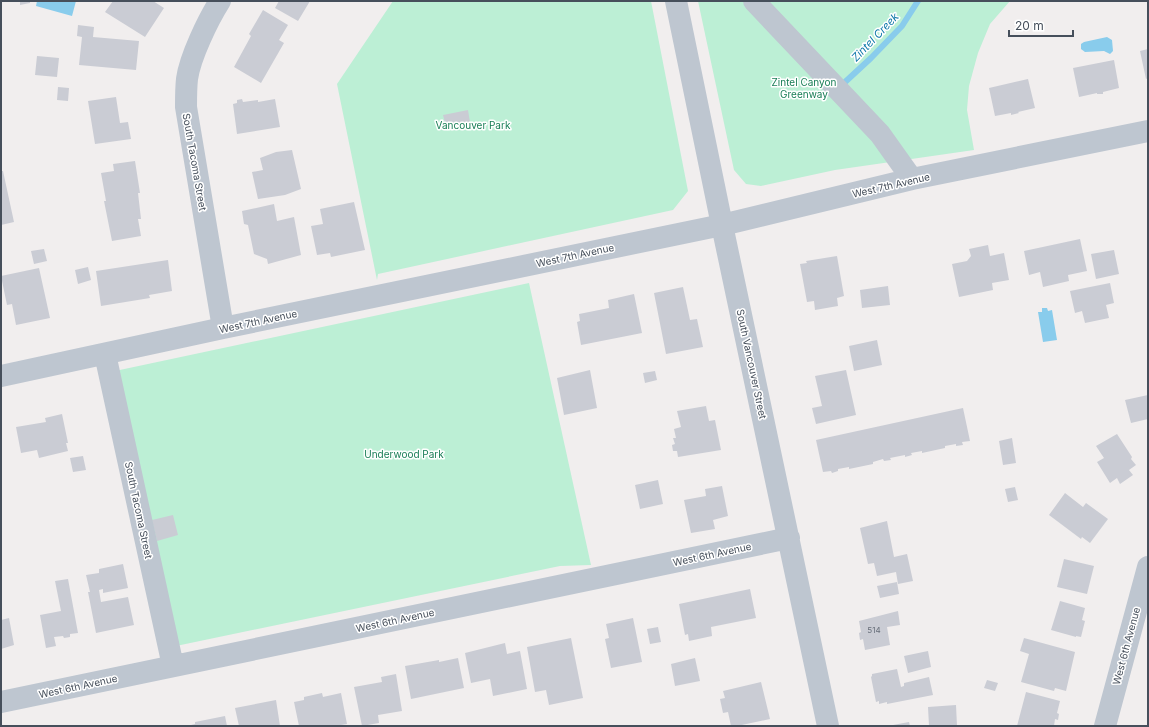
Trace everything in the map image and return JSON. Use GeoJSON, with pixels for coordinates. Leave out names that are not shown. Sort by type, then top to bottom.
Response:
{"type":"FeatureCollection","features":[{"type":"Feature","properties":{"kind":"street","name":"South Tacoma Street"},"geometry":{"type":"LineString","coordinates":[[220,1],[211,15],[196,50],[187,77],[186,107],[223,328]]}},
{"type":"Feature","properties":{"kind":"street","name":"South Vancouver Street"},"geometry":{"type":"LineString","coordinates":[[676,1],[828,726]]}},
{"type":"Feature","properties":{"kind":"street"},"geometry":{"type":"LineString","coordinates":[[754,1],[880,134],[912,179]]}},
{"type":"Feature","properties":{"kind":"street","name":"West 7th Avenue"},"geometry":{"type":"LineString","coordinates":[[1,376],[223,328],[722,225],[912,179],[1148,131]]}},
{"type":"Feature","properties":{"kind":"street","name":"South Tacoma Street"},"geometry":{"type":"LineString","coordinates":[[105,354],[173,666]]}},
{"type":"Feature","properties":{"kind":"street","name":"West 6th Avenue"},"geometry":{"type":"LineString","coordinates":[[1,702],[789,538]]}},
{"type":"Feature","properties":{"kind":"street","name":"West 6th Avenue"},"geometry":{"type":"LineString","coordinates":[[1105,726],[1148,567]]}},
{"type":"Feature","properties":{"kind":"green space","name":"Vancouver Park"},"geometry":{"type":"Polygon","coordinates":[[[393,1],[651,1],[688,191],[673,210],[378,274],[377,280],[337,84],[393,1]]]}},
{"type":"Feature","properties":{"kind":"green space","name":"Zintel Canyon Greenway"},"geometry":{"type":"Polygon","coordinates":[[[698,1],[1010,1],[990,24],[978,53],[969,86],[967,110],[974,150],[835,170],[761,186],[746,184],[734,170],[698,1]]]}},
{"type":"Feature","properties":{"kind":"green space","name":"Underwood Park"},"geometry":{"type":"Polygon","coordinates":[[[529,283],[591,565],[560,566],[176,646],[115,371],[529,283]]]}},
{"type":"Feature","properties":{"kind":"water"},"geometry":{"type":"Polygon","coordinates":[[[37,1],[76,1],[72,16],[36,6],[37,1]]]}},
{"type":"Feature","properties":{"kind":"water"},"geometry":{"type":"Polygon","coordinates":[[[1107,37],[1112,40],[1113,51],[1110,54],[1104,51],[1085,52],[1081,49],[1081,44],[1084,42],[1107,37]]]}},
{"type":"Feature","properties":{"kind":"water"},"geometry":{"type":"Polygon","coordinates":[[[1042,308],[1047,308],[1048,311],[1052,310],[1057,340],[1043,342],[1038,312],[1042,312],[1042,308]]]}},
{"type":"Feature","properties":{"kind":"building"},"geometry":{"type":"Polygon","coordinates":[[[20,1],[30,1],[30,3],[20,5],[20,1]]]}},
{"type":"Feature","properties":{"kind":"building"},"geometry":{"type":"Polygon","coordinates":[[[113,1],[153,1],[164,8],[145,37],[105,12],[113,1]]]}},
{"type":"Feature","properties":{"kind":"building"},"geometry":{"type":"Polygon","coordinates":[[[279,1],[310,1],[298,21],[275,8],[279,1]]]}},
{"type":"Feature","properties":{"kind":"building"},"geometry":{"type":"Polygon","coordinates":[[[263,10],[288,25],[279,40],[284,43],[261,83],[234,67],[251,36],[249,34],[263,10]]]}},
{"type":"Feature","properties":{"kind":"building"},"geometry":{"type":"Polygon","coordinates":[[[78,25],[94,27],[93,37],[139,41],[136,70],[79,65],[82,37],[77,36],[78,25]]]}},
{"type":"Feature","properties":{"kind":"building"},"geometry":{"type":"Polygon","coordinates":[[[1148,49],[1148,78],[1146,79],[1140,51],[1148,49]]]}},
{"type":"Feature","properties":{"kind":"building"},"geometry":{"type":"Polygon","coordinates":[[[37,56],[59,58],[57,77],[35,75],[37,56]]]}},
{"type":"Feature","properties":{"kind":"building"},"geometry":{"type":"Polygon","coordinates":[[[1114,60],[1119,88],[1103,92],[1103,94],[1097,93],[1079,97],[1073,68],[1114,60]]]}},
{"type":"Feature","properties":{"kind":"building"},"geometry":{"type":"Polygon","coordinates":[[[1028,79],[1035,108],[1011,115],[1011,113],[995,116],[989,88],[1028,79]]]}},
{"type":"Feature","properties":{"kind":"building"},"geometry":{"type":"Polygon","coordinates":[[[58,87],[69,88],[68,101],[57,100],[58,87]]]}},
{"type":"Feature","properties":{"kind":"building"},"geometry":{"type":"Polygon","coordinates":[[[116,97],[120,123],[128,122],[131,139],[95,144],[88,101],[116,97]]]}},
{"type":"Feature","properties":{"kind":"building"},"geometry":{"type":"Polygon","coordinates":[[[242,99],[243,102],[258,100],[258,102],[275,99],[280,127],[237,134],[233,104],[237,103],[237,100],[242,99]]]}},
{"type":"Feature","properties":{"kind":"building"},"geometry":{"type":"Polygon","coordinates":[[[468,110],[470,122],[446,127],[443,115],[468,110]]]}},
{"type":"Feature","properties":{"kind":"building"},"geometry":{"type":"Polygon","coordinates":[[[292,150],[301,189],[285,195],[258,199],[252,172],[263,170],[260,158],[276,152],[292,150]]]}},
{"type":"Feature","properties":{"kind":"building"},"geometry":{"type":"Polygon","coordinates":[[[135,161],[140,193],[138,193],[141,219],[138,219],[141,236],[112,241],[104,201],[106,201],[101,173],[114,171],[113,164],[135,161]]]}},
{"type":"Feature","properties":{"kind":"building"},"geometry":{"type":"Polygon","coordinates":[[[1,171],[3,171],[14,222],[1,225],[1,171]]]}},
{"type":"Feature","properties":{"kind":"building"},"geometry":{"type":"Polygon","coordinates":[[[354,202],[365,250],[331,257],[330,253],[317,255],[311,226],[323,224],[320,209],[354,202]]]}},
{"type":"Feature","properties":{"kind":"building"},"geometry":{"type":"Polygon","coordinates":[[[274,204],[277,221],[294,217],[301,255],[268,264],[267,259],[254,254],[248,225],[244,224],[242,211],[274,204]]]}},
{"type":"Feature","properties":{"kind":"building"},"geometry":{"type":"Polygon","coordinates":[[[1080,239],[1087,271],[1068,275],[1069,281],[1043,287],[1040,272],[1029,275],[1024,251],[1080,239]]]}},
{"type":"Feature","properties":{"kind":"building"},"geometry":{"type":"Polygon","coordinates":[[[988,245],[990,256],[1004,253],[1009,280],[992,283],[993,290],[959,297],[952,264],[967,261],[971,256],[969,249],[988,245]]]}},
{"type":"Feature","properties":{"kind":"building"},"geometry":{"type":"Polygon","coordinates":[[[44,249],[47,261],[34,264],[31,251],[44,249]]]}},
{"type":"Feature","properties":{"kind":"building"},"geometry":{"type":"Polygon","coordinates":[[[1114,250],[1119,274],[1096,279],[1091,254],[1114,250]]]}},
{"type":"Feature","properties":{"kind":"building"},"geometry":{"type":"Polygon","coordinates":[[[837,256],[844,296],[837,298],[838,306],[815,310],[814,301],[807,302],[800,264],[807,263],[806,261],[837,256]]]}},
{"type":"Feature","properties":{"kind":"building"},"geometry":{"type":"Polygon","coordinates":[[[168,260],[172,291],[149,295],[150,298],[101,306],[96,271],[168,260]]]}},
{"type":"Feature","properties":{"kind":"building"},"geometry":{"type":"Polygon","coordinates":[[[88,267],[91,280],[78,284],[75,270],[88,267]]]}},
{"type":"Feature","properties":{"kind":"building"},"geometry":{"type":"Polygon","coordinates":[[[39,268],[50,318],[16,325],[12,304],[7,305],[1,276],[39,268]]]}},
{"type":"Feature","properties":{"kind":"building"},"geometry":{"type":"Polygon","coordinates":[[[1110,283],[1114,303],[1106,305],[1109,318],[1085,323],[1082,311],[1075,313],[1070,291],[1110,283]]]}},
{"type":"Feature","properties":{"kind":"building"},"geometry":{"type":"Polygon","coordinates":[[[888,286],[890,305],[862,308],[860,290],[888,286]]]}},
{"type":"Feature","properties":{"kind":"building"},"geometry":{"type":"Polygon","coordinates":[[[683,287],[690,320],[697,319],[703,347],[666,354],[654,293],[683,287]]]}},
{"type":"Feature","properties":{"kind":"building"},"geometry":{"type":"Polygon","coordinates":[[[634,294],[642,333],[581,345],[577,322],[580,321],[579,314],[609,308],[608,300],[634,294]]]}},
{"type":"Feature","properties":{"kind":"building"},"geometry":{"type":"Polygon","coordinates":[[[877,340],[882,365],[854,371],[849,346],[877,340]]]}},
{"type":"Feature","properties":{"kind":"building"},"geometry":{"type":"Polygon","coordinates":[[[590,370],[597,408],[564,415],[557,378],[590,370]]]}},
{"type":"Feature","properties":{"kind":"building"},"geometry":{"type":"Polygon","coordinates":[[[846,370],[856,415],[816,424],[812,408],[822,406],[815,376],[846,370]]]}},
{"type":"Feature","properties":{"kind":"building"},"geometry":{"type":"Polygon","coordinates":[[[655,371],[657,380],[645,383],[643,373],[655,371]]]}},
{"type":"Feature","properties":{"kind":"building"},"geometry":{"type":"Polygon","coordinates":[[[1148,395],[1148,419],[1131,423],[1125,400],[1148,395]]]}},
{"type":"Feature","properties":{"kind":"building"},"geometry":{"type":"Polygon","coordinates":[[[706,406],[709,421],[715,420],[721,450],[678,457],[677,451],[673,451],[672,445],[675,444],[673,438],[676,438],[674,429],[681,427],[677,411],[706,406]]]}},
{"type":"Feature","properties":{"kind":"building"},"geometry":{"type":"Polygon","coordinates":[[[963,408],[970,441],[962,442],[963,445],[956,446],[956,444],[922,453],[922,451],[911,453],[912,455],[905,457],[905,455],[890,458],[891,460],[884,461],[883,459],[873,462],[873,464],[849,469],[849,467],[838,469],[838,471],[832,473],[831,471],[823,472],[816,440],[963,408]]]}},
{"type":"Feature","properties":{"kind":"building"},"geometry":{"type":"Polygon","coordinates":[[[62,414],[68,443],[66,443],[68,451],[39,458],[37,450],[21,453],[16,427],[46,422],[45,418],[62,414]]]}},
{"type":"Feature","properties":{"kind":"building"},"geometry":{"type":"Polygon","coordinates":[[[1117,434],[1136,465],[1129,470],[1133,475],[1120,484],[1117,478],[1110,483],[1097,462],[1104,458],[1096,446],[1117,434]]]}},
{"type":"Feature","properties":{"kind":"building"},"geometry":{"type":"Polygon","coordinates":[[[1012,438],[1016,463],[1003,465],[999,441],[1012,438]]]}},
{"type":"Feature","properties":{"kind":"building"},"geometry":{"type":"Polygon","coordinates":[[[83,456],[86,470],[73,472],[70,458],[83,456]]]}},
{"type":"Feature","properties":{"kind":"building"},"geometry":{"type":"Polygon","coordinates":[[[658,480],[663,504],[640,509],[635,485],[658,480]]]}},
{"type":"Feature","properties":{"kind":"building"},"geometry":{"type":"Polygon","coordinates":[[[722,486],[728,516],[713,520],[715,529],[691,533],[684,500],[706,496],[705,489],[722,486]]]}},
{"type":"Feature","properties":{"kind":"building"},"geometry":{"type":"Polygon","coordinates":[[[1015,487],[1018,500],[1008,502],[1005,489],[1015,487]]]}},
{"type":"Feature","properties":{"kind":"building"},"geometry":{"type":"Polygon","coordinates":[[[1065,493],[1083,507],[1086,503],[1108,519],[1090,543],[1082,537],[1081,539],[1049,515],[1065,493]]]}},
{"type":"Feature","properties":{"kind":"building"},"geometry":{"type":"Polygon","coordinates":[[[173,515],[178,535],[157,541],[152,520],[173,515]]]}},
{"type":"Feature","properties":{"kind":"building"},"geometry":{"type":"Polygon","coordinates":[[[887,521],[894,557],[907,554],[913,581],[898,584],[896,572],[877,576],[874,563],[868,564],[860,528],[887,521]]]}},
{"type":"Feature","properties":{"kind":"building"},"geometry":{"type":"Polygon","coordinates":[[[1064,559],[1094,566],[1087,594],[1057,587],[1064,559]]]}},
{"type":"Feature","properties":{"kind":"building"},"geometry":{"type":"Polygon","coordinates":[[[123,564],[128,588],[103,593],[103,589],[99,590],[101,602],[128,597],[134,625],[96,633],[86,575],[99,573],[99,569],[123,564]]]}},
{"type":"Feature","properties":{"kind":"building"},"geometry":{"type":"Polygon","coordinates":[[[68,579],[78,633],[70,634],[70,637],[64,638],[63,636],[54,637],[56,646],[46,648],[40,615],[61,611],[55,581],[68,579]]]}},
{"type":"Feature","properties":{"kind":"building"},"geometry":{"type":"Polygon","coordinates":[[[897,582],[899,594],[880,598],[877,586],[897,582]]]}},
{"type":"Feature","properties":{"kind":"building"},"geometry":{"type":"Polygon","coordinates":[[[750,589],[756,618],[711,627],[712,636],[689,641],[688,634],[685,635],[679,604],[750,589]]]}},
{"type":"Feature","properties":{"kind":"building"},"geometry":{"type":"Polygon","coordinates":[[[1060,601],[1085,608],[1082,620],[1085,621],[1081,637],[1051,630],[1060,601]]]}},
{"type":"Feature","properties":{"kind":"building"},"geometry":{"type":"Polygon","coordinates":[[[898,611],[900,625],[887,627],[890,645],[865,650],[863,639],[860,640],[859,633],[861,632],[859,621],[898,611]]]}},
{"type":"Feature","properties":{"kind":"building"},"geometry":{"type":"Polygon","coordinates":[[[9,618],[14,645],[1,649],[1,620],[9,618]]]}},
{"type":"Feature","properties":{"kind":"building"},"geometry":{"type":"Polygon","coordinates":[[[633,618],[642,662],[611,668],[605,639],[609,638],[606,624],[633,618]]]}},
{"type":"Feature","properties":{"kind":"building"},"geometry":{"type":"Polygon","coordinates":[[[658,627],[661,642],[650,644],[647,629],[658,627]]]}},
{"type":"Feature","properties":{"kind":"building"},"geometry":{"type":"Polygon","coordinates":[[[571,638],[583,698],[549,705],[546,690],[535,692],[527,647],[571,638]]]}},
{"type":"Feature","properties":{"kind":"building"},"geometry":{"type":"Polygon","coordinates":[[[1024,638],[1075,652],[1066,691],[1055,688],[1054,691],[1021,682],[1029,654],[1020,651],[1024,638]]]}},
{"type":"Feature","properties":{"kind":"building"},"geometry":{"type":"Polygon","coordinates":[[[505,643],[507,654],[520,651],[527,689],[493,696],[490,679],[471,683],[465,653],[505,643]]]}},
{"type":"Feature","properties":{"kind":"building"},"geometry":{"type":"Polygon","coordinates":[[[928,651],[931,667],[908,673],[904,656],[928,651]]]}},
{"type":"Feature","properties":{"kind":"building"},"geometry":{"type":"Polygon","coordinates":[[[458,658],[464,688],[411,699],[405,666],[458,658]]]}},
{"type":"Feature","properties":{"kind":"building"},"geometry":{"type":"Polygon","coordinates":[[[695,658],[700,681],[675,686],[671,664],[695,658]]]}},
{"type":"Feature","properties":{"kind":"building"},"geometry":{"type":"Polygon","coordinates":[[[897,669],[901,687],[904,686],[904,683],[929,677],[933,695],[887,704],[887,702],[879,704],[879,701],[876,702],[871,677],[872,674],[897,669]]]}},
{"type":"Feature","properties":{"kind":"building"},"geometry":{"type":"Polygon","coordinates":[[[396,674],[402,711],[378,715],[379,723],[362,726],[354,687],[382,682],[381,677],[396,674]]]}},
{"type":"Feature","properties":{"kind":"building"},"geometry":{"type":"Polygon","coordinates":[[[987,680],[998,683],[995,691],[984,688],[987,680]]]}},
{"type":"Feature","properties":{"kind":"building"},"geometry":{"type":"Polygon","coordinates":[[[761,682],[770,719],[731,726],[728,712],[723,713],[720,699],[725,698],[723,691],[761,682]]]}},
{"type":"Feature","properties":{"kind":"building"},"geometry":{"type":"Polygon","coordinates":[[[1026,692],[1060,701],[1057,713],[1059,714],[1058,720],[1055,719],[1054,726],[1017,726],[1026,692]]]}},
{"type":"Feature","properties":{"kind":"building"},"geometry":{"type":"Polygon","coordinates":[[[322,693],[323,697],[341,693],[347,724],[335,726],[299,726],[294,702],[304,700],[304,697],[322,693]]]}},
{"type":"Feature","properties":{"kind":"building"},"geometry":{"type":"Polygon","coordinates":[[[276,700],[280,726],[239,726],[235,708],[276,700]]]}},
{"type":"Feature","properties":{"kind":"building"},"geometry":{"type":"Polygon","coordinates":[[[956,705],[957,726],[929,726],[928,707],[956,705]]]}},
{"type":"Feature","properties":{"kind":"building"},"geometry":{"type":"Polygon","coordinates":[[[225,716],[227,726],[187,726],[195,724],[195,722],[225,716]]]}},
{"type":"Feature","properties":{"kind":"building"},"geometry":{"type":"Polygon","coordinates":[[[909,722],[910,726],[893,726],[893,725],[909,722]]]}},
{"type":"Feature","properties":{"kind":"waterway","name":"Zintel Creek"},"geometry":{"type":"LineString","coordinates":[[844,83],[902,26],[918,1]]}}]}
